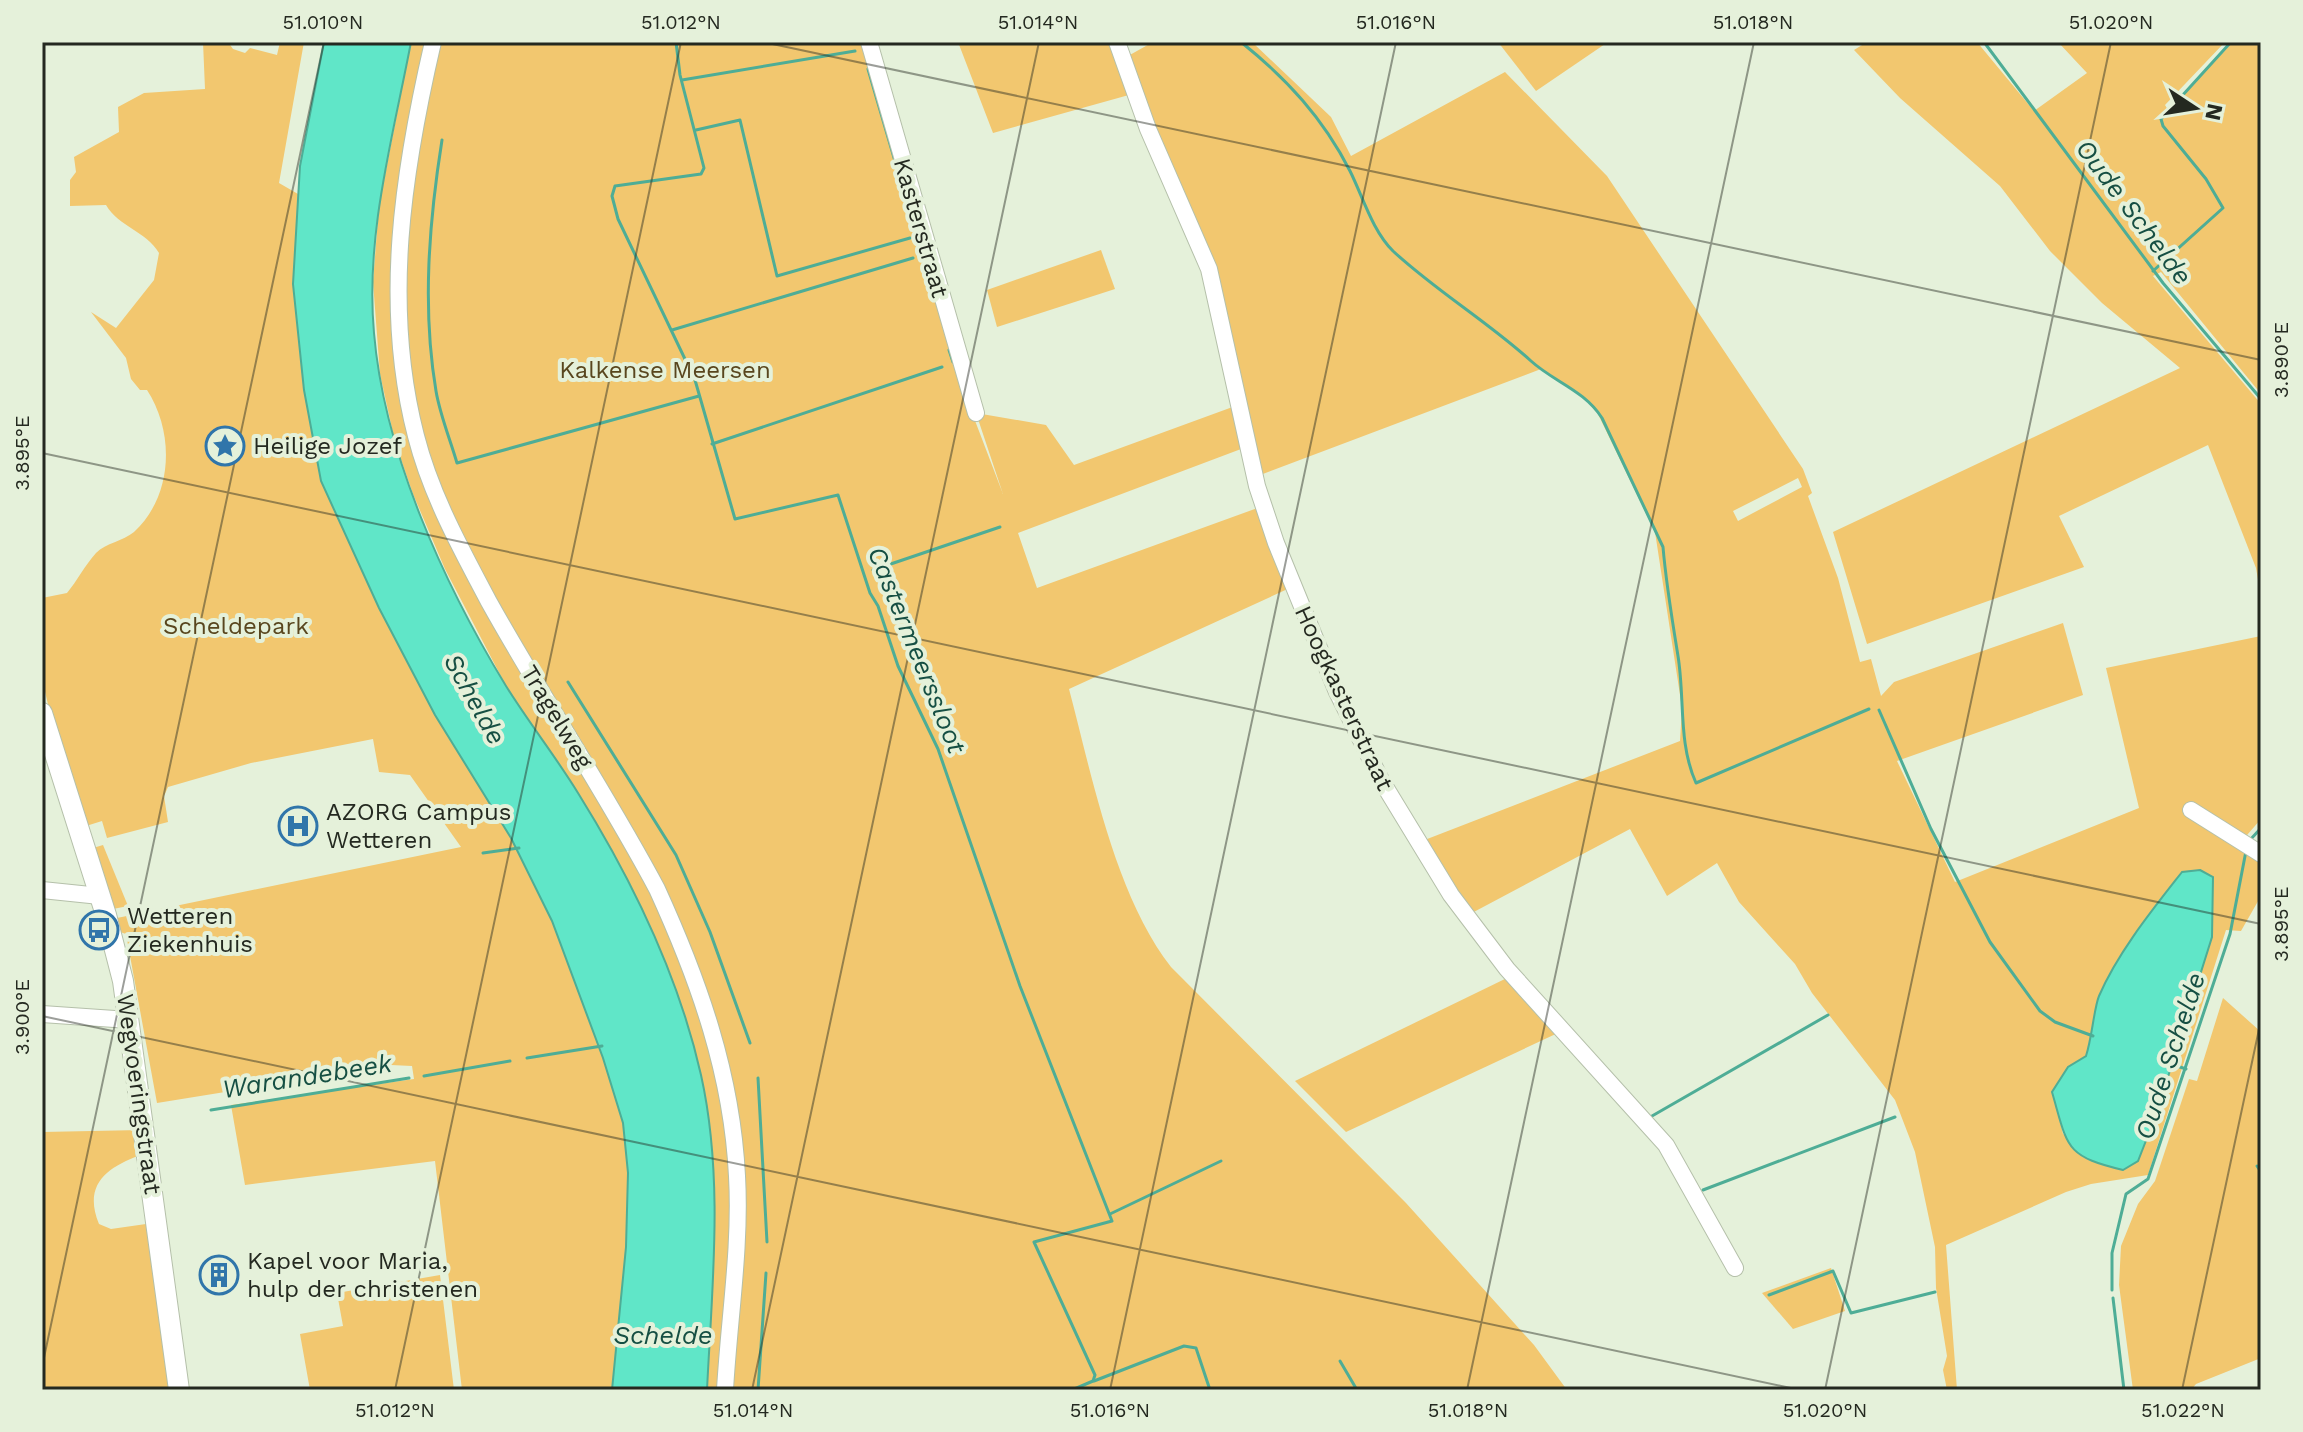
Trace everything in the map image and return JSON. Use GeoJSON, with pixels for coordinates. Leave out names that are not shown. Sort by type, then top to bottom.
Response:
{"type":"FeatureCollection","features":[{"type":"Feature","properties":{"kind":"main road","name":"Wegvoeringstraat"},"geometry":{"type":"LineString","coordinates":[[42,713],[100,896],[123,981],[179,1390]]}},
{"type":"Feature","properties":{"kind":"street","name":"Tragelweg"},"geometry":{"type":"LineString","coordinates":[[433,42],[413,136],[400,234],[400,334],[416,437],[449,524],[467,561],[657,889],[682,943],[717,1042],[737,1176],[725,1390]]}},
{"type":"Feature","properties":{"kind":"street","name":"Kasterstraat"},"geometry":{"type":"LineString","coordinates":[[869,42],[976,413]]}},
{"type":"Feature","properties":{"kind":"street","name":"Hoogkasterstraat"},"geometry":{"type":"LineString","coordinates":[[1117,42],[1148,129],[1209,269],[1257,486],[1281,558],[1337,692],[1375,768],[1451,895],[1507,969],[1592,1059],[1666,1145],[1735,1268]]}},
{"type":"Feature","properties":{"kind":"street"},"geometry":{"type":"LineString","coordinates":[[2191,810],[2261,854]]}},
{"type":"Feature","properties":{"kind":"street"},"geometry":{"type":"LineString","coordinates":[[42,890],[100,896]]}},
{"type":"Feature","properties":{"kind":"street"},"geometry":{"type":"LineString","coordinates":[[42,1014],[129,1020]]}},
{"type":"Feature","properties":{"kind":"green space","name":"Scheldepark"},"geometry":{"type":"Polygon","coordinates":[[[203,42],[228,42],[233,49],[245,53],[250,48],[277,55],[280,42],[304,42],[279,183],[298,194],[293,284],[304,390],[321,481],[379,608],[435,715],[511,838],[552,921],[603,1058],[623,1123],[628,1173],[626,1247],[612,1390],[462,1390],[435,1161],[245,1185],[231,1105],[414,1079],[412,1066],[391,1065],[157,1103],[126,934],[120,932],[117,918],[461,847],[410,775],[379,772],[373,739],[251,763],[168,787],[164,796],[168,822],[107,838],[102,821],[86,826],[59,751],[42,679],[42,598],[67,593],[96,553],[134,532],[156,501],[166,464],[162,425],[156,407],[147,390],[140,390],[131,379],[126,358],[91,312],[116,328],[154,280],[159,253],[106,205],[70,206],[70,180],[76,172],[74,157],[119,132],[118,107],[144,93],[205,89],[203,42]]]}},
{"type":"Feature","properties":{"kind":"green space","name":"Kalkense Meersen"},"geometry":{"type":"Polygon","coordinates":[[[411,42],[861,42],[953,363],[1003,494],[976,413],[1046,425],[1074,465],[1238,405],[1214,290],[1136,93],[993,133],[958,42],[1112,42],[1128,56],[1153,42],[1252,42],[1331,117],[1351,156],[1505,72],[1607,176],[1803,469],[1812,493],[1808,496],[1838,578],[1860,662],[1871,659],[1881,696],[1894,682],[2063,623],[2083,695],[1897,761],[1955,882],[2139,808],[2106,668],[2261,636],[2261,819],[2241,842],[2261,855],[2261,896],[2241,931],[2226,930],[2148,1175],[2091,1184],[2066,1192],[1946,1245],[1957,1390],[1947,1390],[1943,1370],[1947,1356],[1936,1288],[1935,1247],[1915,1152],[1895,1100],[1812,993],[1795,964],[1739,902],[1717,863],[1667,896],[1630,829],[1470,914],[1422,841],[1680,741],[1682,708],[1655,532],[1598,414],[1585,399],[1541,369],[1255,477],[1249,446],[1018,533],[1037,588],[1263,506],[1292,587],[1069,689],[1120,870],[1151,938],[1171,967],[1406,1203],[1534,1345],[1567,1390],[707,1390],[713,1258],[701,1075],[659,953],[605,840],[505,684],[445,569],[413,494],[395,442],[380,374],[373,282],[379,206],[411,42]],[[1798,478],[1733,511],[1738,521],[1802,487],[1798,478]],[[2182,872],[2137,931],[2107,980],[2097,1001],[2086,1056],[2068,1067],[2057,1108],[2063,1134],[2138,1161],[2212,937],[2213,877],[2182,872]]]}},
{"type":"Feature","properties":{"kind":"green space"},"geometry":{"type":"Polygon","coordinates":[[[1498,42],[1608,42],[1536,91],[1498,42]]]}},
{"type":"Feature","properties":{"kind":"green space"},"geometry":{"type":"Polygon","coordinates":[[[1867,42],[1977,42],[2034,111],[2087,73],[2058,42],[2225,42],[2165,105],[2168,110],[2233,42],[2261,42],[2261,394],[2161,272],[2153,276],[2261,404],[2261,597],[2256,568],[2208,445],[2059,516],[2084,567],[1867,644],[1833,532],[2180,368],[2102,303],[2050,251],[2000,186],[1900,98],[1854,50],[1867,42]]]}},
{"type":"Feature","properties":{"kind":"green space"},"geometry":{"type":"Polygon","coordinates":[[[1101,250],[1115,289],[997,327],[987,290],[1101,250]]]}},
{"type":"Feature","properties":{"kind":"green space"},"geometry":{"type":"Polygon","coordinates":[[[103,845],[128,906],[113,909],[93,848],[103,845]]]}},
{"type":"Feature","properties":{"kind":"green space"},"geometry":{"type":"Polygon","coordinates":[[[1509,977],[1560,1032],[1346,1132],[1295,1081],[1509,977]]]}},
{"type":"Feature","properties":{"kind":"green space"},"geometry":{"type":"Polygon","coordinates":[[[2223,998],[2261,1032],[2261,1358],[2196,1384],[2191,1390],[2133,1390],[2119,1285],[2121,1246],[2138,1204],[2155,1181],[2189,1079],[2197,1081],[2223,998]]]}},
{"type":"Feature","properties":{"kind":"green space"},"geometry":{"type":"Polygon","coordinates":[[[141,1130],[140,1155],[117,1166],[101,1180],[96,1188],[95,1210],[99,1224],[111,1229],[153,1223],[172,1390],[42,1390],[42,1132],[141,1130]]]}},
{"type":"Feature","properties":{"kind":"green space"},"geometry":{"type":"Polygon","coordinates":[[[1831,1268],[1845,1311],[1793,1329],[1762,1293],[1831,1268]]]}},
{"type":"Feature","properties":{"kind":"green space"},"geometry":{"type":"Polygon","coordinates":[[[440,1275],[454,1390],[310,1390],[300,1334],[343,1326],[337,1293],[440,1275]]]}},
{"type":"Feature","properties":{"kind":"water","name":"Schelde"},"geometry":{"type":"Polygon","coordinates":[[[324,42],[411,42],[382,186],[373,260],[374,333],[390,424],[420,516],[461,605],[506,686],[570,780],[616,859],[651,929],[692,1038],[708,1114],[714,1193],[707,1390],[612,1390],[626,1247],[628,1173],[623,1123],[603,1058],[552,921],[511,838],[435,715],[379,608],[321,481],[304,390],[293,284],[300,166],[324,42]]]}},
{"type":"Feature","properties":{"kind":"water"},"geometry":{"type":"Polygon","coordinates":[[[2200,870],[2213,877],[2212,937],[2156,1115],[2138,1161],[2123,1170],[2089,1160],[2071,1146],[2066,1137],[2052,1092],[2068,1067],[2086,1056],[2099,996],[2126,947],[2182,872],[2200,870]]]}},
{"type":"Feature","properties":{"kind":"waterway","name":"Castermeerssloot"},"geometry":{"type":"LineString","coordinates":[[676,42],[680,75],[704,168],[701,174],[615,186],[612,196],[618,219],[695,380],[735,519],[838,495],[898,666],[938,749],[1020,986],[1112,1221],[1034,1242],[1095,1375],[1093,1381],[1072,1390]]}},
{"type":"Feature","properties":{"kind":"waterway"},"geometry":{"type":"LineString","coordinates":[[1241,42],[1274,70],[1316,117],[1350,171],[1379,233],[1393,251],[1540,368],[1587,400],[1602,418],[1663,547],[1680,672],[1684,737],[1696,783],[1869,709]]}},
{"type":"Feature","properties":{"kind":"waterway","name":"Oude Schelde"},"geometry":{"type":"LineString","coordinates":[[1984,42],[2163,283],[2261,399]]}},
{"type":"Feature","properties":{"kind":"waterway"},"geometry":{"type":"LineString","coordinates":[[2153,271],[2223,208],[2206,179],[2163,126],[2161,119],[2231,42]]}},
{"type":"Feature","properties":{"kind":"waterway"},"geometry":{"type":"LineString","coordinates":[[682,80],[855,51]]}},
{"type":"Feature","properties":{"kind":"waterway"},"geometry":{"type":"LineString","coordinates":[[868,69],[912,219]]}},
{"type":"Feature","properties":{"kind":"waterway"},"geometry":{"type":"LineString","coordinates":[[696,130],[740,120],[777,276],[910,238]]}},
{"type":"Feature","properties":{"kind":"waterway"},"geometry":{"type":"LineString","coordinates":[[442,140],[431,234],[429,328],[438,400],[457,463],[699,396]]}},
{"type":"Feature","properties":{"kind":"waterway"},"geometry":{"type":"LineString","coordinates":[[672,330],[913,258]]}},
{"type":"Feature","properties":{"kind":"waterway"},"geometry":{"type":"LineString","coordinates":[[949,350],[953,362]]}},
{"type":"Feature","properties":{"kind":"waterway"},"geometry":{"type":"LineString","coordinates":[[712,444],[942,367]]}},
{"type":"Feature","properties":{"kind":"waterway"},"geometry":{"type":"LineString","coordinates":[[873,570],[1000,527]]}},
{"type":"Feature","properties":{"kind":"waterway"},"geometry":{"type":"LineString","coordinates":[[568,682],[676,855],[710,932],[750,1043]]}},
{"type":"Feature","properties":{"kind":"waterway"},"geometry":{"type":"LineString","coordinates":[[1879,710],[1931,829],[1990,942],[2040,1011],[2055,1022],[2093,1036]]}},
{"type":"Feature","properties":{"kind":"waterway","name":"Oude Schelde"},"geometry":{"type":"LineString","coordinates":[[2250,840],[2261,828]]}},
{"type":"Feature","properties":{"kind":"waterway"},"geometry":{"type":"LineString","coordinates":[[483,853],[519,848]]}},
{"type":"Feature","properties":{"kind":"waterway","name":"Oude Schelde"},"geometry":{"type":"LineString","coordinates":[[2112,1290],[2112,1253],[2126,1194],[2148,1179],[2230,934],[2246,851]]}},
{"type":"Feature","properties":{"kind":"waterway"},"geometry":{"type":"LineString","coordinates":[[1652,1116],[1828,1015]]}},
{"type":"Feature","properties":{"kind":"waterway","name":"Warandebeek"},"geometry":{"type":"LineString","coordinates":[[527,1058],[602,1046]]}},
{"type":"Feature","properties":{"kind":"waterway","name":"Warandebeek"},"geometry":{"type":"LineString","coordinates":[[424,1076],[510,1061]]}},
{"type":"Feature","properties":{"kind":"waterway"},"geometry":{"type":"LineString","coordinates":[[2168,1063],[2186,1069]]}},
{"type":"Feature","properties":{"kind":"waterway","name":"Warandebeek"},"geometry":{"type":"LineString","coordinates":[[211,1110],[409,1078]]}},
{"type":"Feature","properties":{"kind":"waterway"},"geometry":{"type":"LineString","coordinates":[[758,1078],[767,1242]]}},
{"type":"Feature","properties":{"kind":"waterway"},"geometry":{"type":"LineString","coordinates":[[1703,1190],[1895,1117]]}},
{"type":"Feature","properties":{"kind":"waterway"},"geometry":{"type":"LineString","coordinates":[[1110,1214],[1221,1161]]}},
{"type":"Feature","properties":{"kind":"waterway"},"geometry":{"type":"LineString","coordinates":[[2257,1166],[2261,1172]]}},
{"type":"Feature","properties":{"kind":"waterway"},"geometry":{"type":"LineString","coordinates":[[1769,1295],[1833,1271],[1851,1313],[1935,1292]]}},
{"type":"Feature","properties":{"kind":"waterway"},"geometry":{"type":"LineString","coordinates":[[758,1390],[766,1273]]}},
{"type":"Feature","properties":{"kind":"waterway","name":"Oude Schelde"},"geometry":{"type":"LineString","coordinates":[[2113,1298],[2124,1390]]}},
{"type":"Feature","properties":{"kind":"waterway"},"geometry":{"type":"LineString","coordinates":[[1094,1381],[1184,1346],[1196,1348],[1210,1390]]}},
{"type":"Feature","properties":{"kind":"waterway"},"geometry":{"type":"LineString","coordinates":[[1340,1361],[1357,1390]]}},
{"type":"Feature","properties":{"kind":"place","name":"Heilige Jozef"},"geometry":{"type":"Point","coordinates":[225,446]}},
{"type":"Feature","properties":{"kind":"place","name":"AZORG Campus Wetteren"},"geometry":{"type":"Point","coordinates":[298,826]}},
{"type":"Feature","properties":{"kind":"place","name":"Wetteren Ziekenhuis"},"geometry":{"type":"Point","coordinates":[99,930]}},
{"type":"Feature","properties":{"kind":"place","name":"Kapel voor Maria, hulp der christenen"},"geometry":{"type":"Point","coordinates":[219,1275]}}]}
